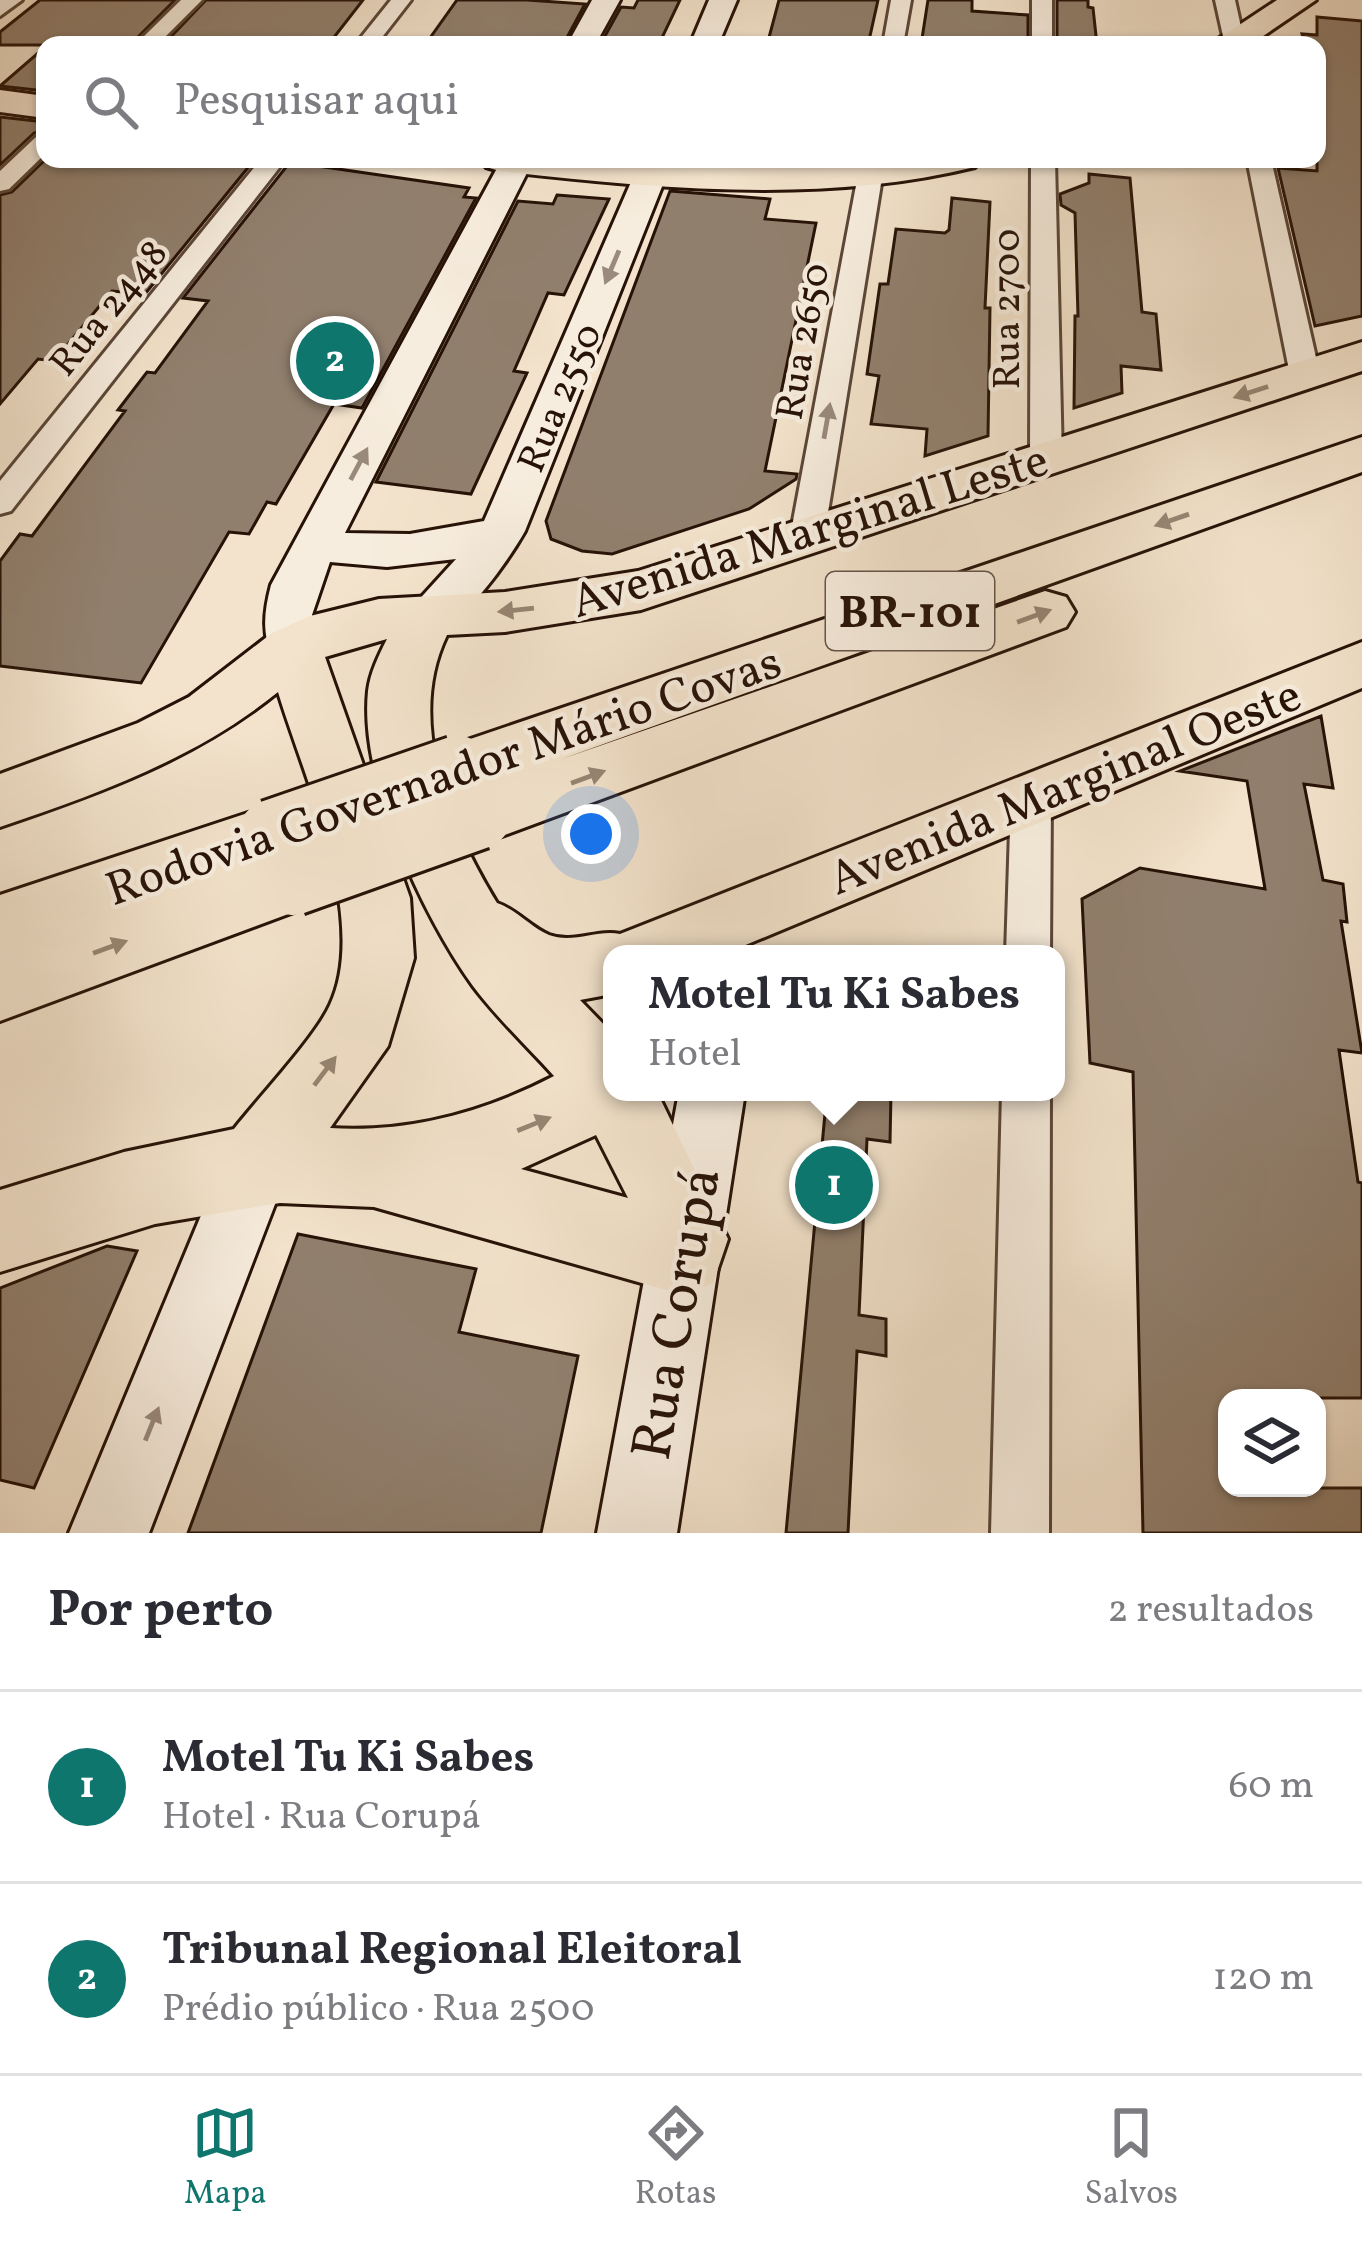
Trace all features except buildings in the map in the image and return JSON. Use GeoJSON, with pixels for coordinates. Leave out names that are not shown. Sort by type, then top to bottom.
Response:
{"type":"FeatureCollection","features":[{"type":"Feature","properties":{"kind":"highway","name":"Rodovia Governador Mário Covas"},"geometry":{"type":"LineString","coordinates":[[468,793],[1362,454]]}},
{"type":"Feature","properties":{"kind":"highway","name":"Rodovia Governador Mário Covas"},"geometry":{"type":"LineString","coordinates":[[0,987],[282,858],[1362,498]]}},
{"type":"Feature","properties":{"kind":"highway","name":"Rodovia Governador Mário Covas"},"geometry":{"type":"LineString","coordinates":[[0,927],[282,858]]}},
{"type":"Feature","properties":{"kind":"main road"},"geometry":{"type":"LineString","coordinates":[[586,36],[606,0]]}},
{"type":"Feature","properties":{"kind":"main road"},"geometry":{"type":"LineString","coordinates":[[708,36],[723,0]]}},
{"type":"Feature","properties":{"kind":"main road"},"geometry":{"type":"LineString","coordinates":[[1244,36],[1300,0]]}},
{"type":"Feature","properties":{"kind":"main road"},"geometry":{"type":"LineString","coordinates":[[0,101],[36,106]]}},
{"type":"Feature","properties":{"kind":"main road"},"geometry":{"type":"LineString","coordinates":[[109,1533],[256,1165],[362,1022],[379,958],[376,898],[293,648],[288,616],[295,585],[507,168]]}},
{"type":"Feature","properties":{"kind":"main road","name":"Rua 2550"},"geometry":{"type":"LineString","coordinates":[[429,615],[490,554],[502,531],[653,168]]}},
{"type":"Feature","properties":{"kind":"main road"},"geometry":{"type":"LineString","coordinates":[[681,168],[754,176],[848,168]]}},
{"type":"Feature","properties":{"kind":"main road","name":"Avenida Marginal Leste"},"geometry":{"type":"LineString","coordinates":[[0,801],[99,766],[211,713],[293,648],[330,631],[379,619],[576,604],[640,590],[1362,356]]}},
{"type":"Feature","properties":{"kind":"main road"},"geometry":{"type":"LineString","coordinates":[[317,544],[376,553],[436,547],[502,531]]}},
{"type":"Feature","properties":{"kind":"main road"},"geometry":{"type":"LineString","coordinates":[[429,615],[412,646],[398,692],[399,745],[461,906],[500,966],[603,1079]]}},
{"type":"Feature","properties":{"kind":"main road","name":"Avenida Marginal Oeste"},"geometry":{"type":"LineString","coordinates":[[731,941],[1030,799],[1362,664]]}},
{"type":"Feature","properties":{"kind":"main road"},"geometry":{"type":"LineString","coordinates":[[211,713],[279,718],[328,748]]}},
{"type":"Feature","properties":{"kind":"main road"},"geometry":{"type":"LineString","coordinates":[[461,906],[521,959],[560,969],[603,964]]}},
{"type":"Feature","properties":{"kind":"main road"},"geometry":{"type":"LineString","coordinates":[[372,1168],[482,1145],[603,1092]]}},
{"type":"Feature","properties":{"kind":"main road"},"geometry":{"type":"LineString","coordinates":[[619,1101],[641,1137],[686,1247]]}},
{"type":"Feature","properties":{"kind":"main road","name":"Rua Corupá"},"geometry":{"type":"LineString","coordinates":[[637,1533],[710,1101]]}},
{"type":"Feature","properties":{"kind":"main road"},"geometry":{"type":"LineString","coordinates":[[0,1231],[83,1202],[256,1165],[372,1168],[686,1247]]}},
{"type":"Feature","properties":{"kind":"street"},"geometry":{"type":"LineString","coordinates":[[0,10],[12,0]]}},
{"type":"Feature","properties":{"kind":"street"},"geometry":{"type":"LineString","coordinates":[[154,36],[192,0]]}},
{"type":"Feature","properties":{"kind":"street"},"geometry":{"type":"LineString","coordinates":[[372,36],[401,0]]}},
{"type":"Feature","properties":{"kind":"street"},"geometry":{"type":"LineString","coordinates":[[895,36],[901,0]]}},
{"type":"Feature","properties":{"kind":"street"},"geometry":{"type":"LineString","coordinates":[[1042,0],[1042,36]]}},
{"type":"Feature","properties":{"kind":"street"},"geometry":{"type":"LineString","coordinates":[[1226,0],[1231,36]]}},
{"type":"Feature","properties":{"kind":"street"},"geometry":{"type":"LineString","coordinates":[[0,184],[36,150]]}},
{"type":"Feature","properties":{"kind":"street","name":"Rua 2448"},"geometry":{"type":"LineString","coordinates":[[0,503],[267,168]]}},
{"type":"Feature","properties":{"kind":"street","name":"Rua 2650"},"geometry":{"type":"LineString","coordinates":[[806,537],[872,168]]}},
{"type":"Feature","properties":{"kind":"street","name":"Rua 2700"},"geometry":{"type":"LineString","coordinates":[[1043,168],[1046,459]]}},
{"type":"Feature","properties":{"kind":"street"},"geometry":{"type":"LineString","coordinates":[[1261,168],[1305,375]]}},
{"type":"Feature","properties":{"kind":"street"},"geometry":{"type":"LineString","coordinates":[[1028,945],[1030,799]]}},
{"type":"Feature","properties":{"kind":"street"},"geometry":{"type":"LineString","coordinates":[[1020,1533],[1026,1101]]}},
{"type":"Feature","properties":{"kind":"place","name":"Tribunal Regional Eleitoral"},"geometry":{"type":"Point","coordinates":[335,361]}},
{"type":"Feature","properties":{"kind":"place","name":"Motel Tu Ki Sabes"},"geometry":{"type":"Point","coordinates":[834,1185]}}]}
